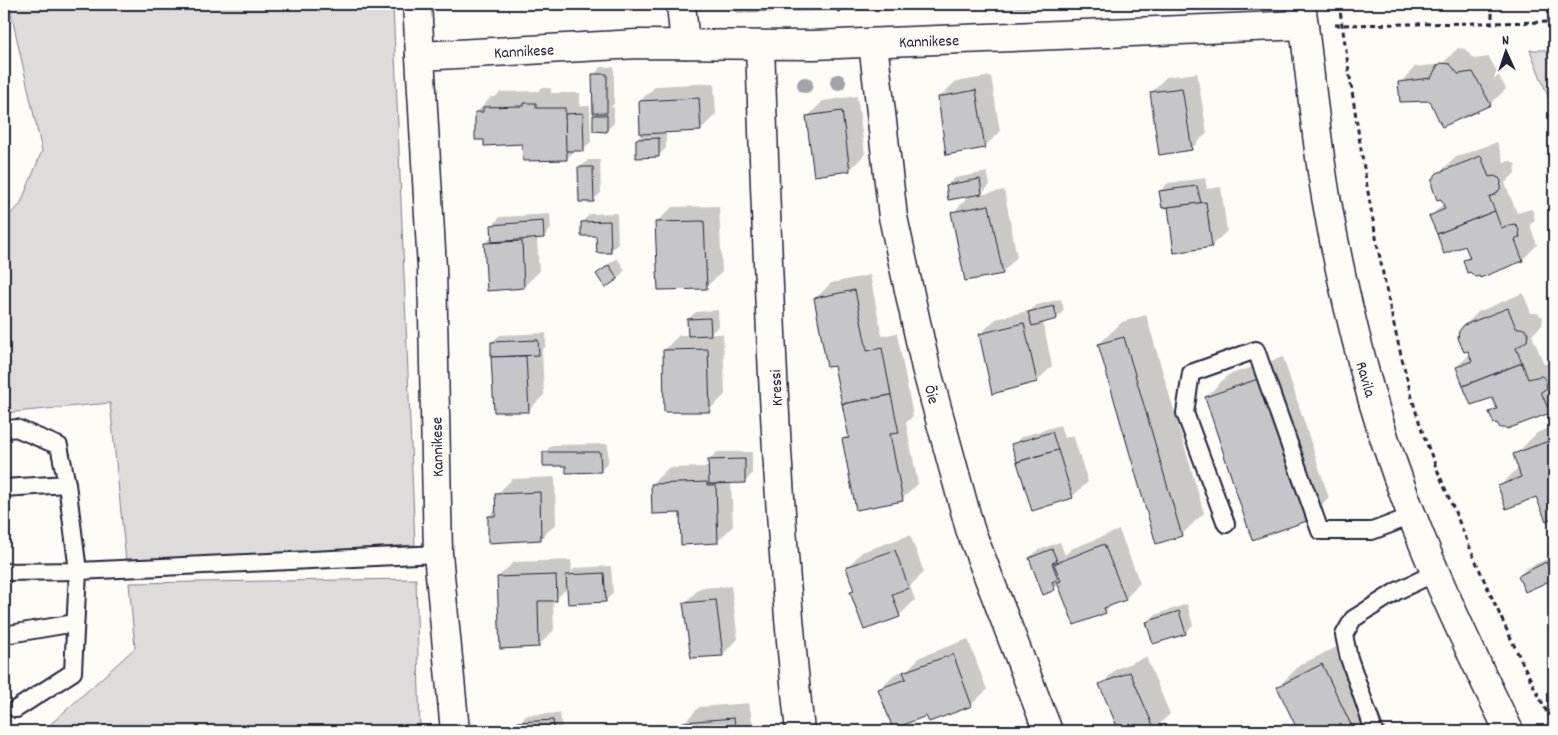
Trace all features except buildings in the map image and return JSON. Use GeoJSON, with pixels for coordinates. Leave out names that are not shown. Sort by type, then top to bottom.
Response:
{"type":"FeatureCollection","features":[{"type":"Feature","properties":{"kind":"street"},"geometry":{"type":"LineString","coordinates":[[417,4],[420,56]]}},
{"type":"Feature","properties":{"kind":"street"},"geometry":{"type":"LineString","coordinates":[[681,4],[685,44]]}},
{"type":"Feature","properties":{"kind":"street","name":"Kannikese"},"geometry":{"type":"LineString","coordinates":[[455,731],[438,554],[432,268],[420,56],[637,44],[760,45],[874,42],[1303,15]]}},
{"type":"Feature","properties":{"kind":"street","name":"Ravila"},"geometry":{"type":"LineString","coordinates":[[1303,15],[1326,197],[1367,379],[1388,451],[1412,516],[1435,573],[1509,731]]}},
{"type":"Feature","properties":{"kind":"street","name":"Õie"},"geometry":{"type":"LineString","coordinates":[[874,42],[893,217],[926,368],[970,529],[1048,731]]}},
{"type":"Feature","properties":{"kind":"street","name":"Kressi"},"geometry":{"type":"LineString","coordinates":[[760,45],[768,264],[788,613],[800,731]]}},
{"type":"Feature","properties":{"kind":"lane"},"geometry":{"type":"LineString","coordinates":[[1226,524],[1185,413],[1191,373],[1256,350],[1320,531],[1372,531],[1412,516]]}},
{"type":"Feature","properties":{"kind":"lane"},"geometry":{"type":"LineString","coordinates":[[4,430],[16,428],[58,446],[67,484],[78,571],[73,672],[16,709]]}},
{"type":"Feature","properties":{"kind":"lane"},"geometry":{"type":"LineString","coordinates":[[4,488],[67,484]]}},
{"type":"Feature","properties":{"kind":"lane"},"geometry":{"type":"LineString","coordinates":[[4,572],[78,571],[438,554]]}},
{"type":"Feature","properties":{"kind":"lane"},"geometry":{"type":"LineString","coordinates":[[1374,731],[1349,658],[1344,635],[1353,619],[1397,591],[1435,573]]}},
{"type":"Feature","properties":{"kind":"lane"},"geometry":{"type":"LineString","coordinates":[[4,635],[75,622]]}},
{"type":"Feature","properties":{"kind":"path"},"geometry":{"type":"LineString","coordinates":[[1339,4],[1383,281],[1413,403],[1436,466],[1483,579],[1554,726]]}},
{"type":"Feature","properties":{"kind":"path"},"geometry":{"type":"LineString","coordinates":[[1492,4],[1492,22]]}},
{"type":"Feature","properties":{"kind":"path"},"geometry":{"type":"LineString","coordinates":[[1303,15],[1342,25],[1554,22]]}},
{"type":"Feature","properties":{"kind":"shaded area"},"geometry":{"type":"Polygon","coordinates":[[[9,4],[393,4],[415,545],[126,562],[110,403],[4,413],[4,220],[20,205],[42,151],[9,4]]]}},
{"type":"Feature","properties":{"kind":"shaded area"},"geometry":{"type":"Polygon","coordinates":[[[735,4],[1202,4],[736,12],[735,4]]]}},
{"type":"Feature","properties":{"kind":"shaded area"},"geometry":{"type":"Polygon","coordinates":[[[1530,50],[1554,50],[1554,112],[1530,50]]]}},
{"type":"Feature","properties":{"kind":"shaded area"},"geometry":{"type":"Polygon","coordinates":[[[416,579],[420,731],[43,731],[135,648],[129,583],[416,579]]]}}]}
